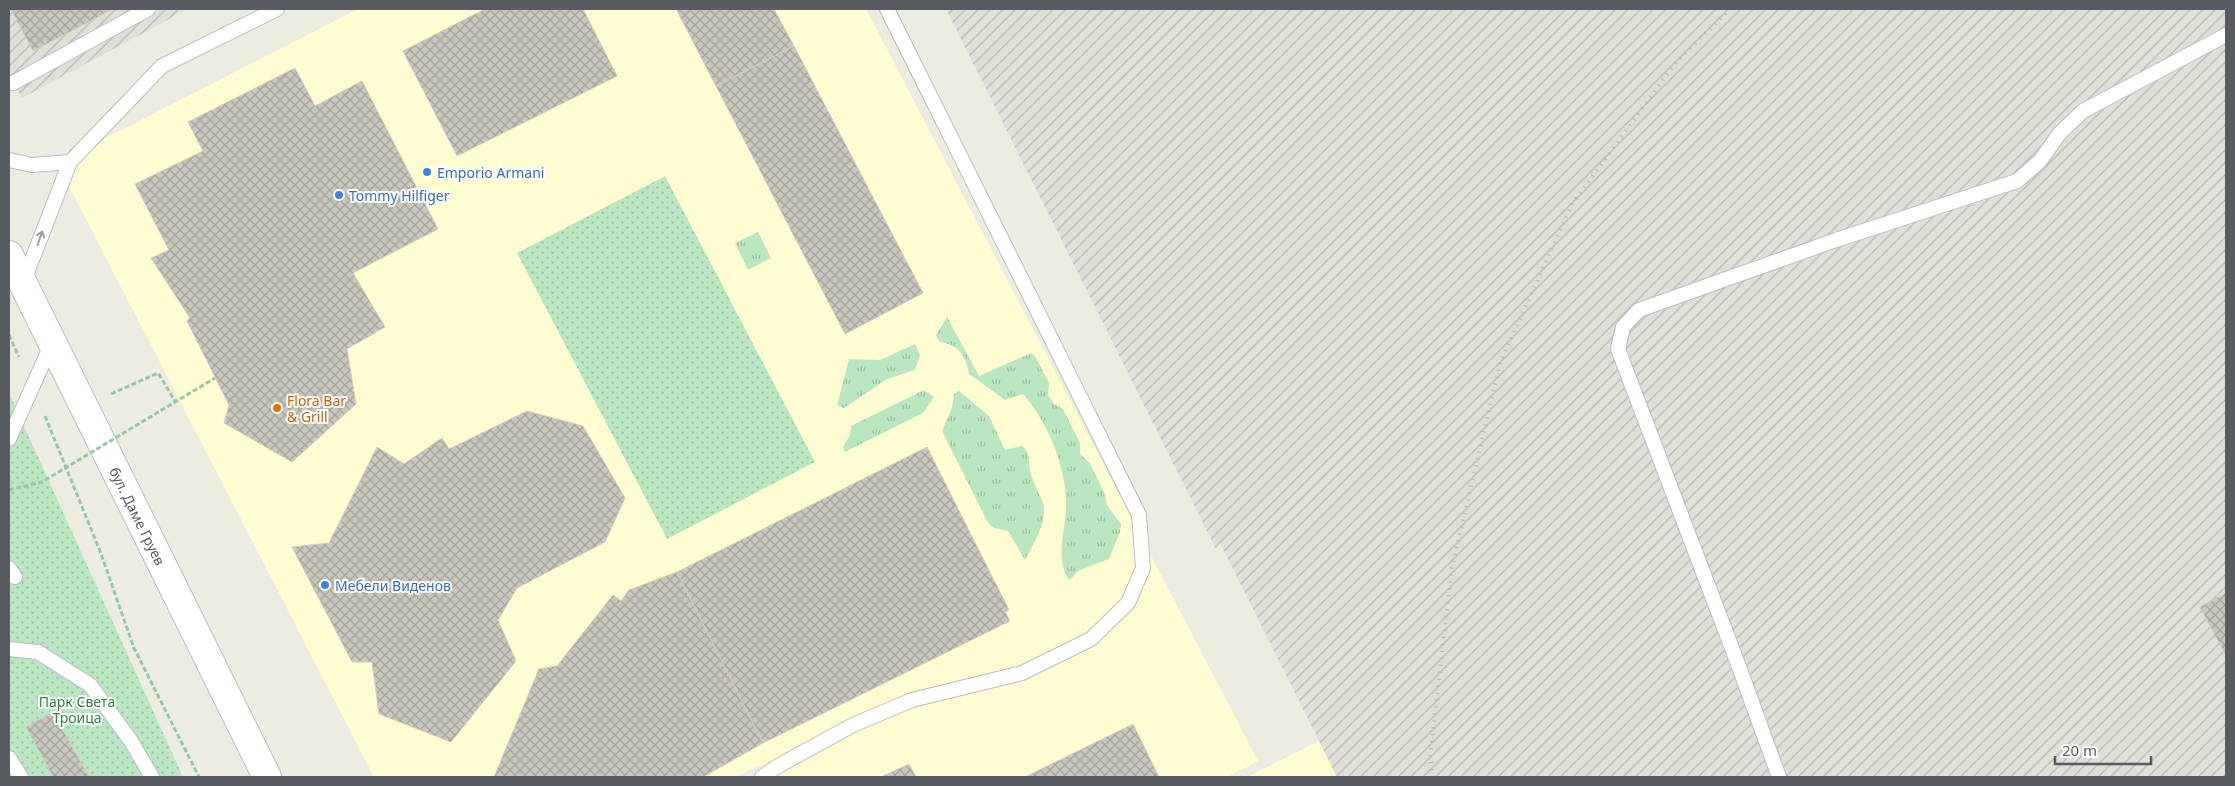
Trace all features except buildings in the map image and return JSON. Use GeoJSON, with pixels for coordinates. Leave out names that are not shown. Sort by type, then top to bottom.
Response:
{"type":"FeatureCollection","features":[{"type":"Feature","properties":{"kind":"main road","name":"бул. Даме Груев"},"geometry":{"type":"LineString","coordinates":[[9,255],[267,777]]}},
{"type":"Feature","properties":{"kind":"lane"},"geometry":{"type":"LineString","coordinates":[[13,83],[148,9]]}},
{"type":"Feature","properties":{"kind":"lane"},"geometry":{"type":"LineString","coordinates":[[23,284],[70,162],[162,66],[277,9]]}},
{"type":"Feature","properties":{"kind":"lane"},"geometry":{"type":"LineString","coordinates":[[762,777],[778,766],[853,725],[912,700],[1022,673],[1092,639],[1128,603],[1143,568],[1139,515],[887,9]]}},
{"type":"Feature","properties":{"kind":"lane"},"geometry":{"type":"LineString","coordinates":[[1779,777],[1738,664],[1618,350],[1623,327],[1639,310],[1836,240],[2017,181],[2040,162],[2060,133],[2083,111],[2226,35]]}},
{"type":"Feature","properties":{"kind":"lane"},"geometry":{"type":"LineString","coordinates":[[9,160],[32,165],[70,162]]}},
{"type":"Feature","properties":{"kind":"lane"},"geometry":{"type":"LineString","coordinates":[[9,439],[52,343]]}},
{"type":"Feature","properties":{"kind":"lane"},"geometry":{"type":"LineString","coordinates":[[9,649],[38,652],[90,685],[131,741],[152,777]]}},
{"type":"Feature","properties":{"kind":"lane"},"geometry":{"type":"LineString","coordinates":[[9,758],[20,777]]}},
{"type":"Feature","properties":{"kind":"path"},"geometry":{"type":"LineString","coordinates":[[9,335],[33,384],[100,551],[134,648],[200,777]]}},
{"type":"Feature","properties":{"kind":"path"},"geometry":{"type":"LineString","coordinates":[[83,406],[158,373],[174,401]]}},
{"type":"Feature","properties":{"kind":"path"},"geometry":{"type":"LineString","coordinates":[[9,490],[42,482],[215,378]]}},
{"type":"Feature","properties":{"kind":"shaded area"},"geometry":{"type":"Polygon","coordinates":[[[9,9],[188,9],[22,98],[9,73],[9,9]]]}},
{"type":"Feature","properties":{"kind":"shaded area"},"geometry":{"type":"Polygon","coordinates":[[[358,9],[866,9],[1258,761],[1227,777],[768,777],[760,765],[735,777],[374,777],[57,163],[358,9]]]}},
{"type":"Feature","properties":{"kind":"shaded area"},"geometry":{"type":"Polygon","coordinates":[[[946,9],[2226,9],[2226,777],[1337,777],[1220,543],[1216,549],[946,9]]]}},
{"type":"Feature","properties":{"kind":"shaded area"},"geometry":{"type":"Polygon","coordinates":[[[1319,741],[1337,777],[1247,777],[1319,741]]]}},
{"type":"Feature","properties":{"kind":"green space"},"geometry":{"type":"Polygon","coordinates":[[[665,176],[815,462],[667,539],[517,253],[665,176]]]}},
{"type":"Feature","properties":{"kind":"green space"},"geometry":{"type":"Polygon","coordinates":[[[758,232],[771,258],[748,270],[735,243],[758,232]]]}},
{"type":"Feature","properties":{"kind":"green space"},"geometry":{"type":"Polygon","coordinates":[[[947,317],[979,376],[1031,353],[1035,356],[1049,383],[1048,395],[1054,404],[1063,409],[1080,443],[1080,454],[1090,463],[1104,492],[1107,505],[1121,524],[1120,532],[1109,559],[1078,571],[1071,579],[1068,579],[1062,562],[1066,495],[1060,464],[1049,433],[1023,394],[1005,400],[969,374],[964,357],[957,349],[947,343],[940,342],[936,335],[947,317]]]}},
{"type":"Feature","properties":{"kind":"green space"},"geometry":{"type":"Polygon","coordinates":[[[915,344],[920,355],[915,370],[887,379],[844,408],[837,405],[849,359],[880,360],[915,344]]]}},
{"type":"Feature","properties":{"kind":"green space"},"geometry":{"type":"Polygon","coordinates":[[[924,390],[934,397],[923,413],[845,452],[843,447],[850,435],[851,426],[924,390]]]}},
{"type":"Feature","properties":{"kind":"green space"},"geometry":{"type":"Polygon","coordinates":[[[959,391],[989,416],[1005,450],[1022,446],[1028,454],[1030,471],[1042,500],[1044,515],[1040,531],[1025,560],[1008,531],[994,528],[988,523],[942,431],[952,408],[954,394],[959,391]]]}},
{"type":"Feature","properties":{"kind":"green space","name":"Парк Света Троица"},"geometry":{"type":"Polygon","coordinates":[[[9,393],[183,777],[9,777],[9,393]]]}},
{"type":"Feature","properties":{"kind":"railway"},"geometry":{"type":"LineString","coordinates":[[1433,777],[1430,757],[1452,568],[1500,363],[1572,204],[1677,61],[1730,9]]}},
{"type":"Feature","properties":{"kind":"place","name":"Emporio Armani"},"geometry":{"type":"Point","coordinates":[427,172]}},
{"type":"Feature","properties":{"kind":"place","name":"Tommy Hilfiger"},"geometry":{"type":"Point","coordinates":[339,195]}},
{"type":"Feature","properties":{"kind":"place","name":"Flora Bar & Grill"},"geometry":{"type":"Point","coordinates":[277,408]}},
{"type":"Feature","properties":{"kind":"place","name":"Мебели Виденов"},"geometry":{"type":"Point","coordinates":[325,585]}}]}
